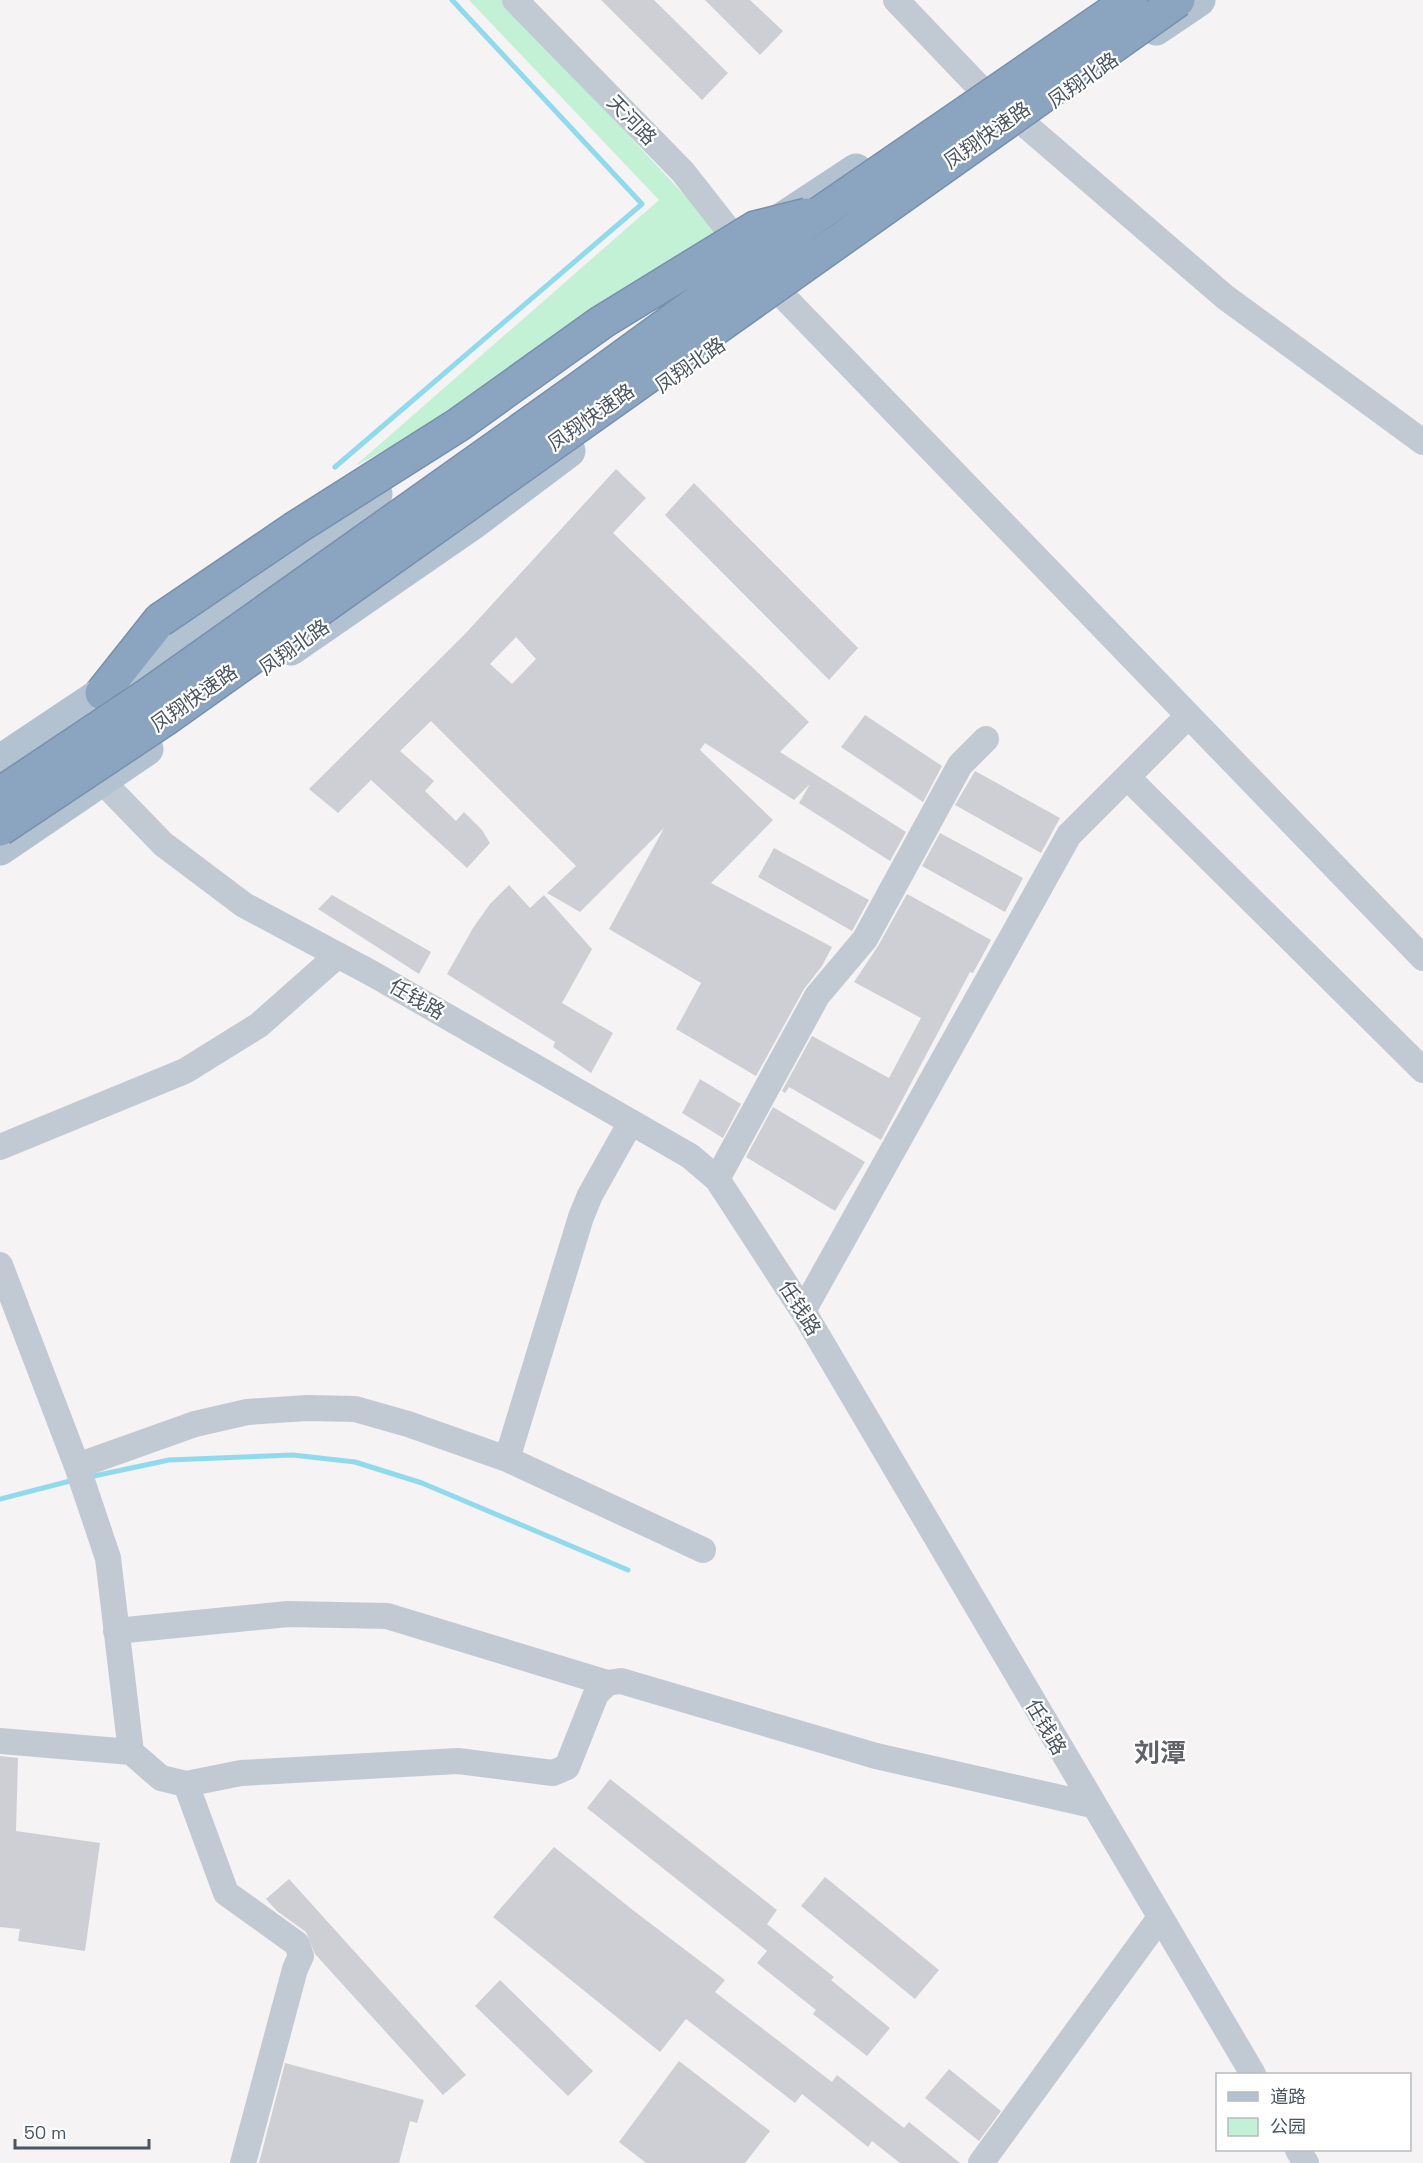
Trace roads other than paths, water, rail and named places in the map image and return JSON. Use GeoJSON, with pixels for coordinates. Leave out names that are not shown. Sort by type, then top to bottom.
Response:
{"type":"FeatureCollection","features":[{"type":"Feature","properties":{"kind":"highway","name":"凤翔快速路"},"geometry":{"type":"LineString","coordinates":[[0,794],[148,694],[580,388],[823,211],[1130,0]]}},
{"type":"Feature","properties":{"kind":"highway","name":"凤翔快速路"},"geometry":{"type":"LineString","coordinates":[[0,829],[165,719],[1178,0]]}},
{"type":"Feature","properties":{"kind":"highway"},"geometry":{"type":"LineString","coordinates":[[102,693],[160,620],[297,527],[458,425],[602,322],[754,228],[823,211]]}},
{"type":"Feature","properties":{"kind":"main road"},"geometry":{"type":"LineString","coordinates":[[0,761],[102,693],[366,501],[741,246],[981,88],[1105,0]]}},
{"type":"Feature","properties":{"kind":"main road","name":"凤翔北路"},"geometry":{"type":"LineString","coordinates":[[0,849],[102,781],[472,524],[582,441],[784,297],[1022,122],[1199,0]]}},
{"type":"Feature","properties":{"kind":"street","name":"天河路"},"geometry":{"type":"LineString","coordinates":[[515,0],[683,172],[741,246]]}},
{"type":"Feature","properties":{"kind":"street"},"geometry":{"type":"LineString","coordinates":[[896,0],[981,88]]}},
{"type":"Feature","properties":{"kind":"street"},"geometry":{"type":"LineString","coordinates":[[1022,122],[1225,297],[1423,442]]}},
{"type":"Feature","properties":{"kind":"street"},"geometry":{"type":"LineString","coordinates":[[784,297],[1423,958]]}},
{"type":"Feature","properties":{"kind":"street"},"geometry":{"type":"LineString","coordinates":[[803,1311],[1069,835],[1188,716]]}},
{"type":"Feature","properties":{"kind":"street"},"geometry":{"type":"LineString","coordinates":[[717,1179],[817,996],[865,939],[960,765],[986,739]]}},
{"type":"Feature","properties":{"kind":"street"},"geometry":{"type":"LineString","coordinates":[[1127,777],[1423,1070]]}},
{"type":"Feature","properties":{"kind":"street","name":"任钱路"},"geometry":{"type":"LineString","coordinates":[[102,781],[163,844],[244,905],[338,955],[690,1156],[717,1179],[803,1311],[1159,1919],[1252,2073]]}},
{"type":"Feature","properties":{"kind":"street"},"geometry":{"type":"LineString","coordinates":[[0,1147],[185,1071],[258,1025],[338,955]]}},
{"type":"Feature","properties":{"kind":"street"},"geometry":{"type":"LineString","coordinates":[[507,1459],[581,1217],[590,1195],[631,1122]]}},
{"type":"Feature","properties":{"kind":"street"},"geometry":{"type":"LineString","coordinates":[[0,1266],[77,1466],[108,1558],[131,1752]]}},
{"type":"Feature","properties":{"kind":"street"},"geometry":{"type":"LineString","coordinates":[[77,1466],[195,1424],[247,1412],[307,1408],[355,1409],[408,1424],[507,1459],[703,1551]]}},
{"type":"Feature","properties":{"kind":"street"},"geometry":{"type":"LineString","coordinates":[[116,1631],[288,1614],[387,1616],[606,1683],[621,1681],[876,1756],[1092,1805]]}},
{"type":"Feature","properties":{"kind":"street"},"geometry":{"type":"LineString","coordinates":[[0,1741],[131,1752],[161,1778],[186,1784],[241,1773],[458,1761],[553,1773],[567,1767],[596,1694],[606,1683]]}},
{"type":"Feature","properties":{"kind":"street"},"geometry":{"type":"LineString","coordinates":[[186,1784],[226,1893],[297,1944],[301,1956],[295,1969],[243,2163]]}},
{"type":"Feature","properties":{"kind":"street"},"geometry":{"type":"LineString","coordinates":[[981,2163],[1159,1919]]}},
{"type":"Feature","properties":{"kind":"waterway"},"geometry":{"type":"LineString","coordinates":[[335,467],[642,204],[452,0]]}},
{"type":"Feature","properties":{"kind":"waterway"},"geometry":{"type":"LineString","coordinates":[[89,1477],[169,1460],[293,1455],[355,1462],[422,1483],[628,1570]]}},
{"type":"Feature","properties":{"kind":"waterway"},"geometry":{"type":"LineString","coordinates":[[0,1499],[74,1480]]}},
{"type":"Feature","properties":{"kind":"district","name":"刘潭"},"geometry":{"type":"Point","coordinates":[1160,1753]}}]}
